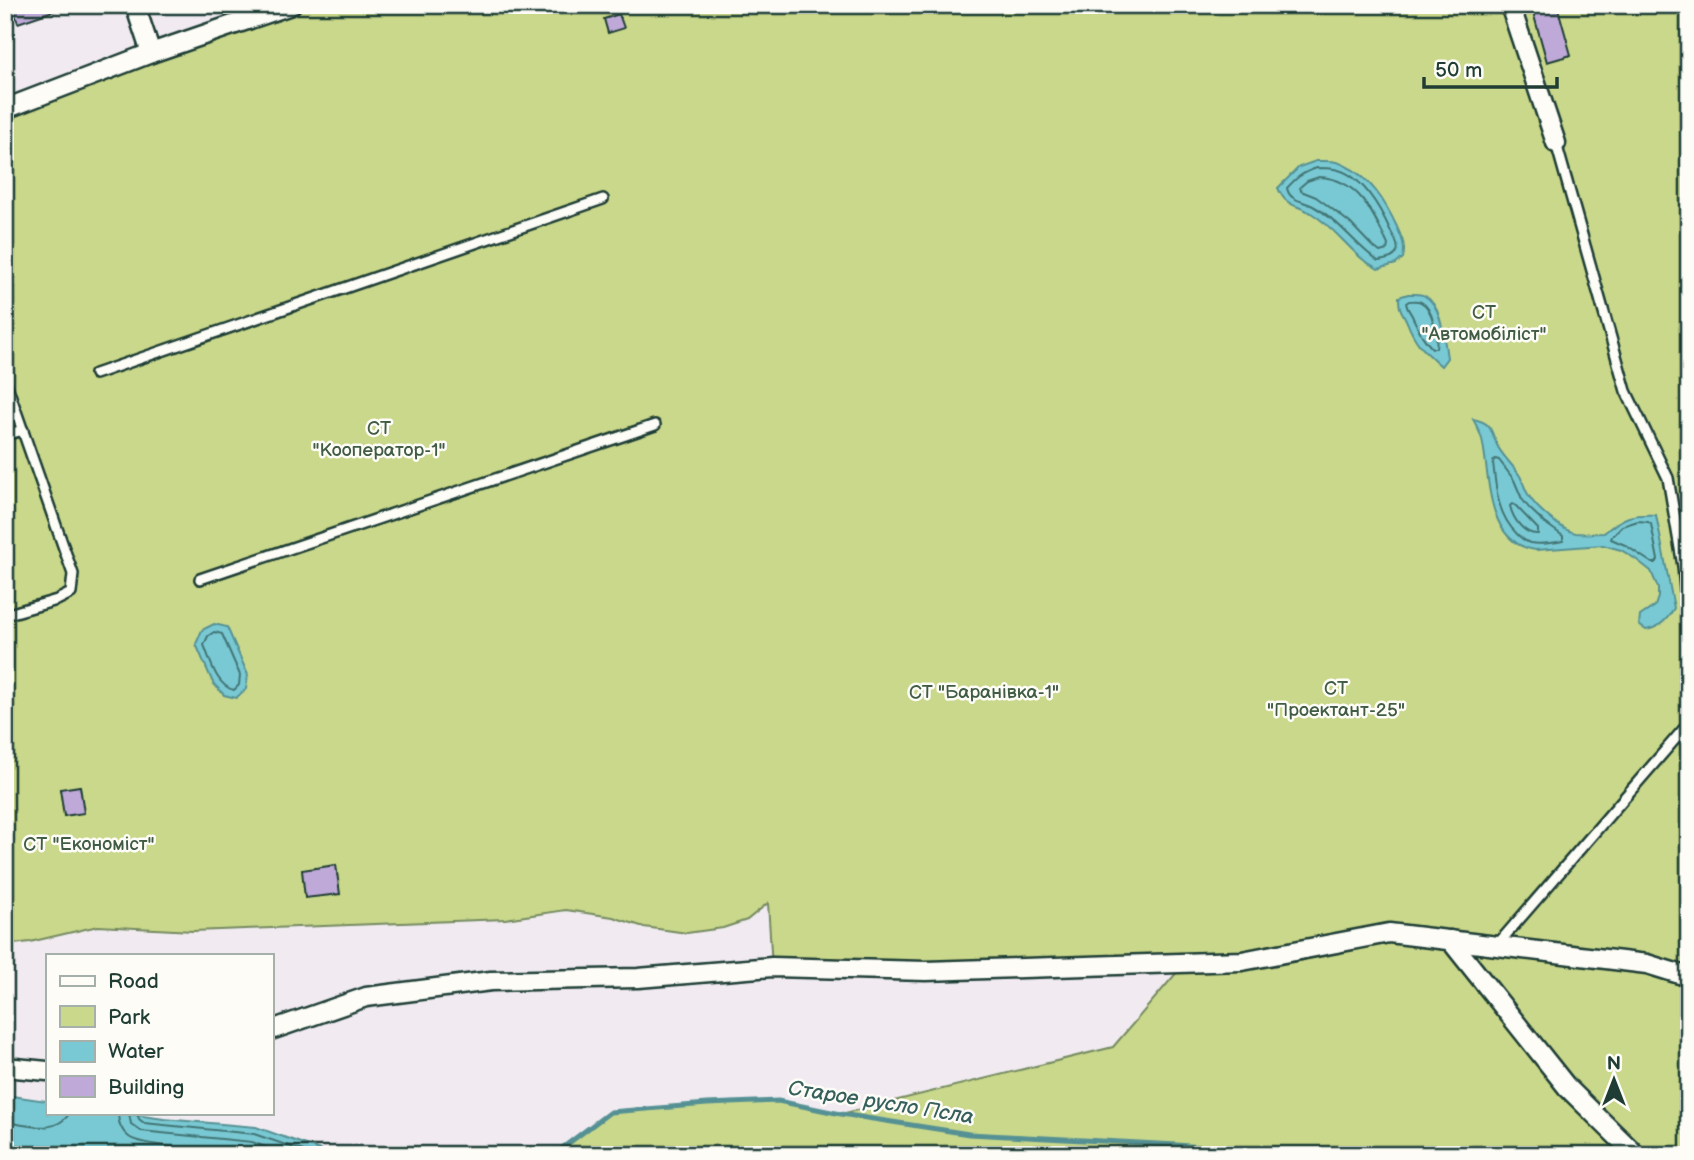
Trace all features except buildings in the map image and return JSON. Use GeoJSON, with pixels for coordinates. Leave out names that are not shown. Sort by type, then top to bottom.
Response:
{"type":"FeatureCollection","features":[{"type":"Feature","properties":{"kind":"street"},"geometry":{"type":"LineString","coordinates":[[135,5],[151,53]]}},
{"type":"Feature","properties":{"kind":"street"},"geometry":{"type":"LineString","coordinates":[[5,109],[151,53],[291,5]]}},
{"type":"Feature","properties":{"kind":"street"},"geometry":{"type":"LineString","coordinates":[[1510,5],[1556,143]]}},
{"type":"Feature","properties":{"kind":"street"},"geometry":{"type":"LineString","coordinates":[[273,1029],[366,996],[492,981],[638,978],[772,967],[926,971],[1242,961],[1389,933],[1647,964],[1689,977]]}},
{"type":"Feature","properties":{"kind":"street"},"geometry":{"type":"LineString","coordinates":[[1450,940],[1567,1087],[1636,1155]]}},
{"type":"Feature","properties":{"kind":"street"},"geometry":{"type":"LineString","coordinates":[[5,1068],[46,1071]]}},
{"type":"Feature","properties":{"kind":"lane"},"geometry":{"type":"LineString","coordinates":[[1556,143],[1626,391],[1668,478],[1683,566],[1689,638]]}},
{"type":"Feature","properties":{"kind":"lane"},"geometry":{"type":"LineString","coordinates":[[95,374],[603,199]]}},
{"type":"Feature","properties":{"kind":"lane"},"geometry":{"type":"LineString","coordinates":[[5,380],[73,574],[71,593],[57,600],[5,615]]}},
{"type":"Feature","properties":{"kind":"lane"},"geometry":{"type":"LineString","coordinates":[[200,579],[655,425]]}},
{"type":"Feature","properties":{"kind":"lane"},"geometry":{"type":"LineString","coordinates":[[5,435],[23,430]]}},
{"type":"Feature","properties":{"kind":"lane"},"geometry":{"type":"LineString","coordinates":[[1497,945],[1689,723]]}},
{"type":"Feature","properties":{"kind":"green space"},"geometry":{"type":"Polygon","coordinates":[[[291,5],[1689,5],[1689,1155],[553,1155],[610,1112],[778,1101],[841,1114],[1113,1047],[1185,963],[772,967],[768,903],[747,920],[723,928],[687,933],[644,927],[613,917],[566,910],[505,919],[193,931],[98,926],[5,945],[5,109],[291,5]]]}},
{"type":"Feature","properties":{"kind":"water"},"geometry":{"type":"Polygon","coordinates":[[[1316,161],[1344,165],[1362,176],[1376,191],[1403,242],[1403,258],[1396,264],[1378,269],[1362,259],[1318,218],[1285,199],[1278,188],[1299,167],[1316,161]]]}},
{"type":"Feature","properties":{"kind":"water"},"geometry":{"type":"Polygon","coordinates":[[[1408,294],[1423,295],[1431,301],[1439,315],[1447,358],[1441,366],[1417,342],[1401,311],[1399,297],[1408,294]]]}},
{"type":"Feature","properties":{"kind":"water"},"geometry":{"type":"Polygon","coordinates":[[[1473,419],[1484,422],[1490,428],[1499,449],[1520,476],[1532,501],[1564,528],[1576,533],[1604,533],[1628,517],[1656,515],[1674,608],[1666,619],[1646,630],[1639,625],[1640,616],[1655,606],[1658,588],[1651,571],[1621,550],[1603,545],[1536,550],[1520,545],[1508,536],[1494,509],[1482,441],[1473,419]]]}},
{"type":"Feature","properties":{"kind":"water"},"geometry":{"type":"Polygon","coordinates":[[[214,624],[227,627],[248,675],[246,689],[236,698],[224,695],[213,683],[196,644],[202,630],[214,624]]]}},
{"type":"Feature","properties":{"kind":"water"},"geometry":{"type":"Polygon","coordinates":[[[5,1095],[46,1101],[46,1114],[129,1114],[256,1127],[334,1155],[5,1155],[5,1095]]]}},
{"type":"Feature","properties":{"kind":"waterway","name":"Старое русло Псла"},"geometry":{"type":"LineString","coordinates":[[553,1155],[610,1112],[778,1101],[969,1134],[1177,1145],[1294,1155]]}},
{"type":"Feature","properties":{"kind":"park label","name":"СТ \"Автомобіліст\""},"geometry":{"type":"Point","coordinates":[1484,322]}},
{"type":"Feature","properties":{"kind":"park label","name":"СТ \"Кооператор-1\""},"geometry":{"type":"Point","coordinates":[379,438]}},
{"type":"Feature","properties":{"kind":"park label","name":"СТ \"Баранівка-1\""},"geometry":{"type":"Point","coordinates":[984,691]}},
{"type":"Feature","properties":{"kind":"park label","name":"СТ \"Проектант-25\""},"geometry":{"type":"Point","coordinates":[1336,698]}},
{"type":"Feature","properties":{"kind":"park label","name":"СТ \"Економіст\""},"geometry":{"type":"Point","coordinates":[89,843]}}]}
